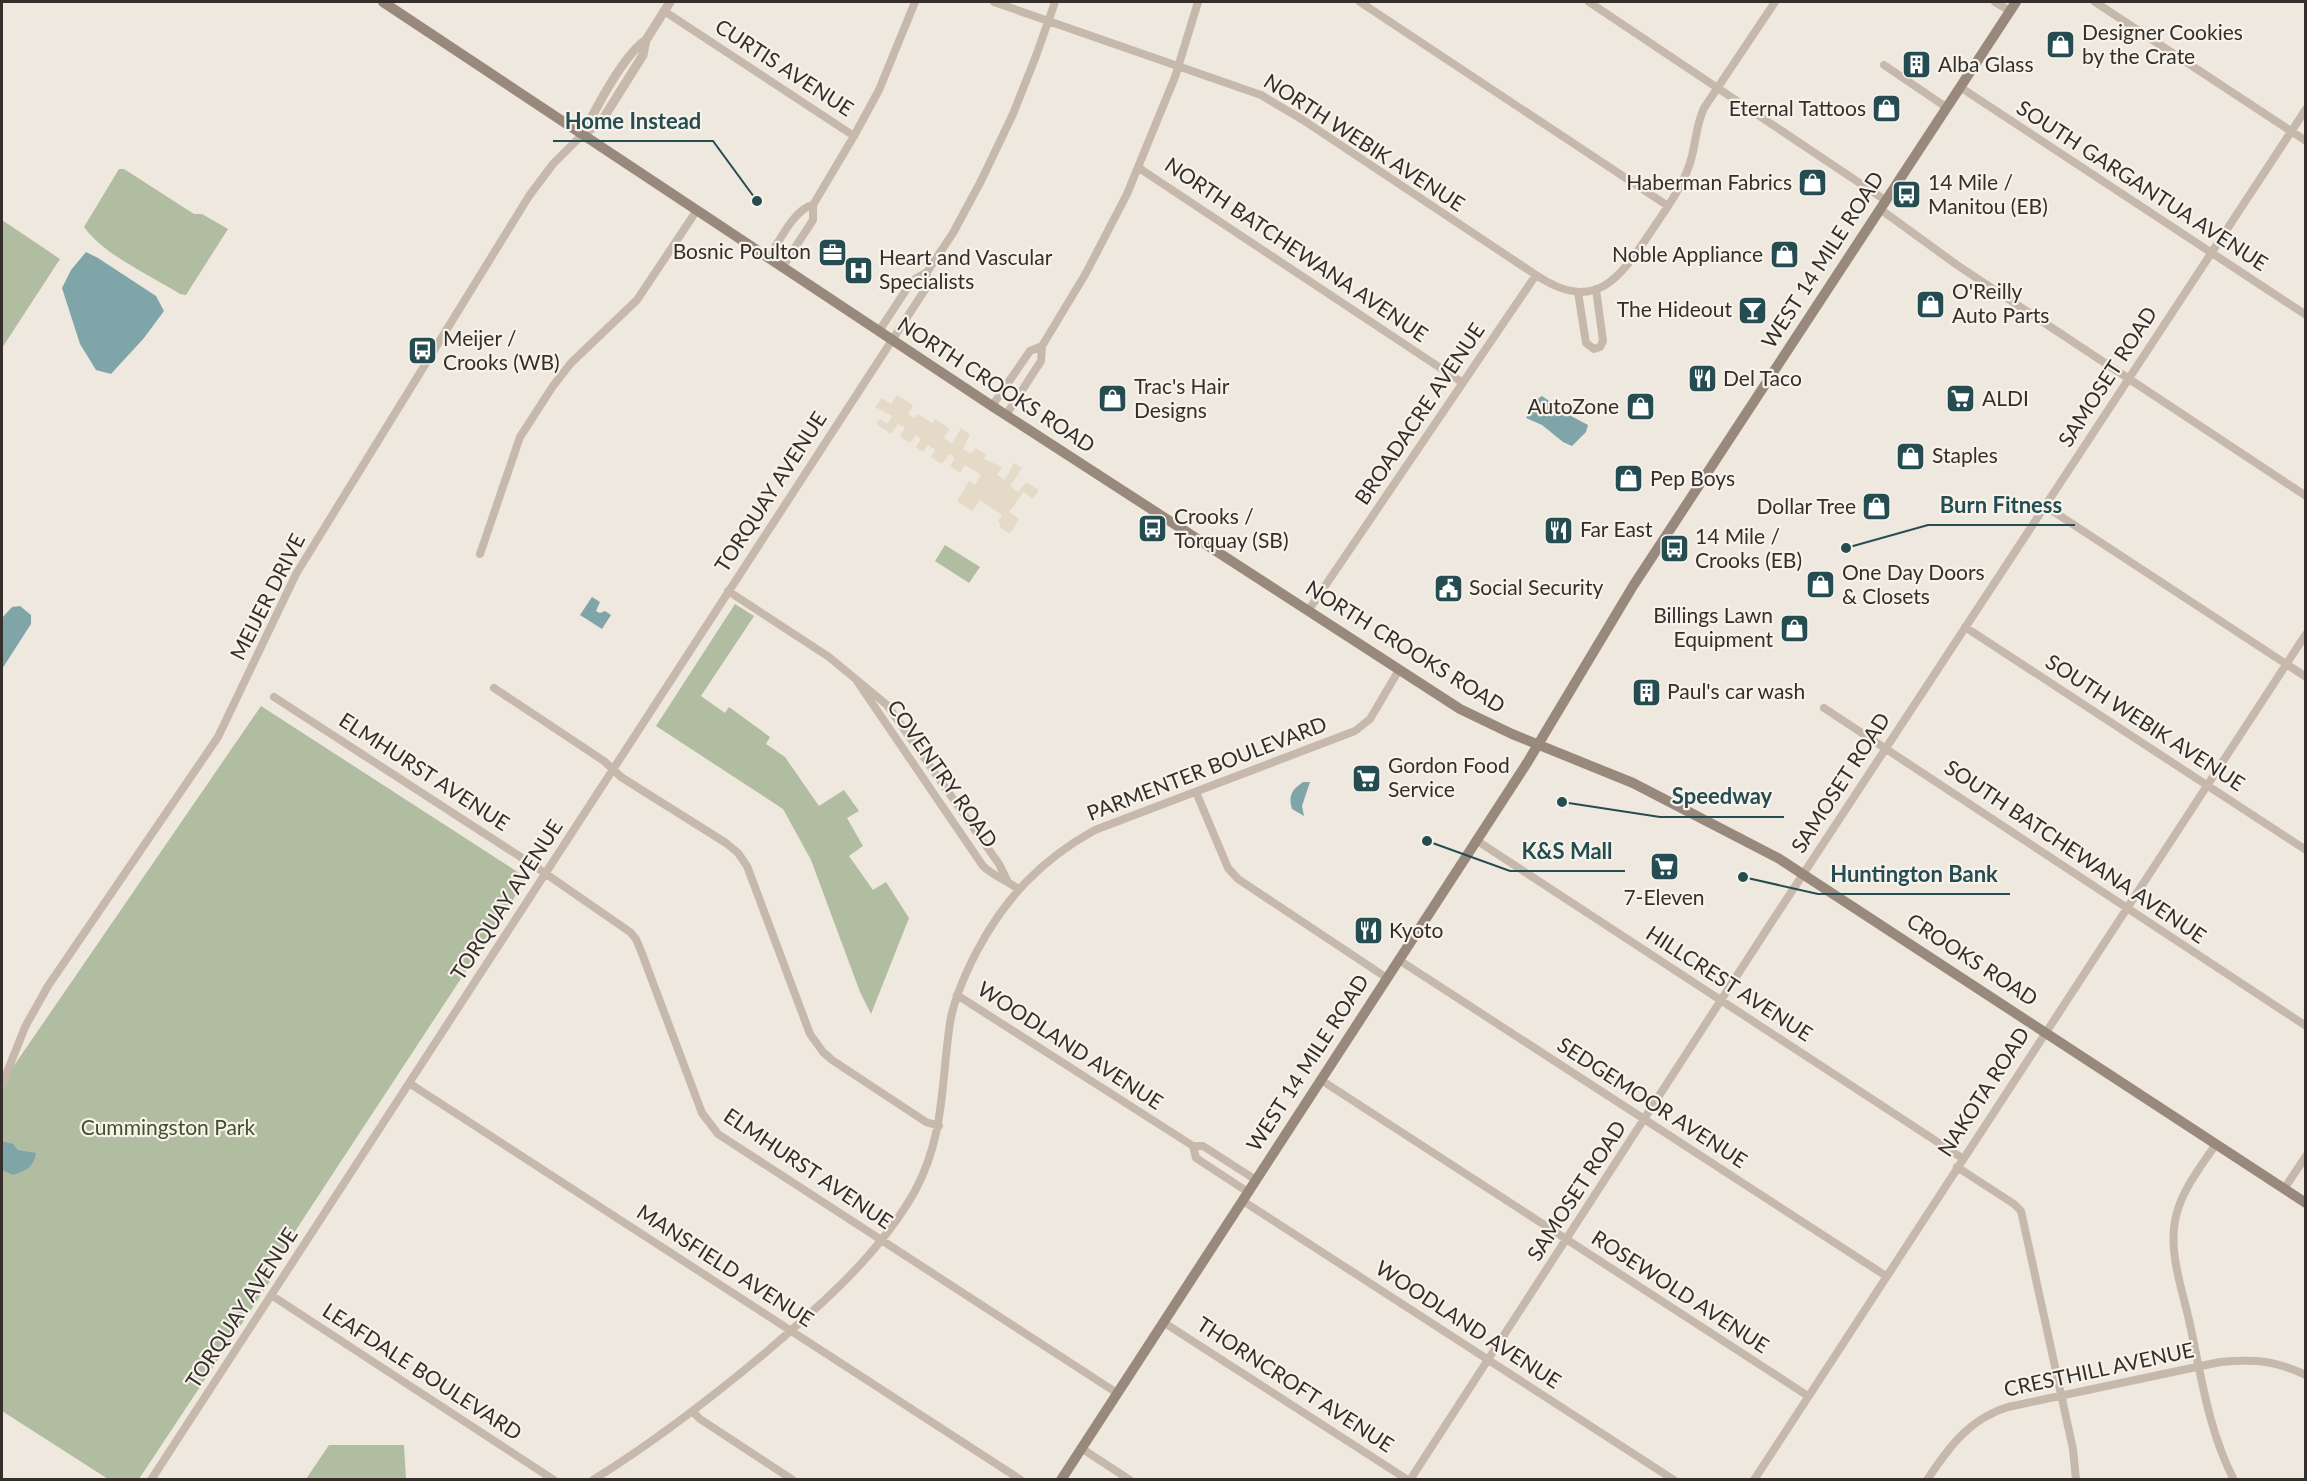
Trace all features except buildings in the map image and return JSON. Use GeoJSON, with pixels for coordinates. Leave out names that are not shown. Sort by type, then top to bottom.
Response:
{"type":"FeatureCollection","features":[{"type":"Feature","properties":{"kind":"main road","name":"NORTH CROOKS ROAD"},"geometry":{"type":"LineString","coordinates":[[383,2],[992,406],[1399,670],[1460,709],[1538,745]]}},
{"type":"Feature","properties":{"kind":"main road","name":"WEST 14 MILE ROAD"},"geometry":{"type":"LineString","coordinates":[[1061,1479],[1538,745],[1633,586],[2013,6]]}},
{"type":"Feature","properties":{"kind":"main road","name":"CROOKS ROAD"},"geometry":{"type":"LineString","coordinates":[[1538,745],[1633,783],[1750,842],[1803,873],[2306,1203]]}},
{"type":"Feature","properties":{"kind":"street"},"geometry":{"type":"LineString","coordinates":[[582,135],[635,47],[646,40],[670,2]]}},
{"type":"Feature","properties":{"kind":"street"},"geometry":{"type":"LineString","coordinates":[[783,266],[813,220],[813,205],[854,136],[889,67],[915,2]]}},
{"type":"Feature","properties":{"kind":"street","name":"NORTH WEBIK AVENUE"},"geometry":{"type":"LineString","coordinates":[[994,2],[1245,89],[1273,102],[1536,275]]}},
{"type":"Feature","properties":{"kind":"street"},"geometry":{"type":"LineString","coordinates":[[879,331],[912,280],[927,272],[953,233],[991,160],[1025,86],[1055,2]]}},
{"type":"Feature","properties":{"kind":"street"},"geometry":{"type":"LineString","coordinates":[[1006,415],[1041,361],[1042,346],[1086,273],[1139,168],[1178,66],[1198,2]]}},
{"type":"Feature","properties":{"kind":"street"},"geometry":{"type":"LineString","coordinates":[[1360,2],[1668,206]]}},
{"type":"Feature","properties":{"kind":"street"},"geometry":{"type":"LineString","coordinates":[[1588,2],[1717,88],[1883,204],[1958,265],[2306,495]]}},
{"type":"Feature","properties":{"kind":"street"},"geometry":{"type":"LineString","coordinates":[[1536,275],[1561,289],[1578,291],[1596,289],[1613,280],[1626,267],[1681,185],[1689,165],[1700,117],[1775,2]]}},
{"type":"Feature","properties":{"kind":"street"},"geometry":{"type":"LineString","coordinates":[[1995,2],[2013,6]]}},
{"type":"Feature","properties":{"kind":"street"},"geometry":{"type":"LineString","coordinates":[[2095,2],[2306,141]]}},
{"type":"Feature","properties":{"kind":"street","name":"CURTIS AVENUE"},"geometry":{"type":"LineString","coordinates":[[664,11],[854,136]]}},
{"type":"Feature","properties":{"kind":"street"},"geometry":{"type":"LineString","coordinates":[[1884,65],[1946,107]]}},
{"type":"Feature","properties":{"kind":"street","name":"SOUTH GARGANTUA AVENUE"},"geometry":{"type":"LineString","coordinates":[[1959,87],[2306,315]]}},
{"type":"Feature","properties":{"kind":"street","name":"SAMOSET ROAD"},"geometry":{"type":"LineString","coordinates":[[1409,1479],[1567,1240],[1803,873],[2306,109]]}},
{"type":"Feature","properties":{"kind":"street","name":"MEIJER DRIVE"},"geometry":{"type":"LineString","coordinates":[[2,1085],[25,1027],[48,986],[218,737],[285,597],[323,530],[529,196],[553,164],[582,135]]}},
{"type":"Feature","properties":{"kind":"street","name":"NORTH BATCHEWANA AVENUE"},"geometry":{"type":"LineString","coordinates":[[1139,168],[1463,383]]}},
{"type":"Feature","properties":{"kind":"street"},"geometry":{"type":"LineString","coordinates":[[769,257],[799,212],[813,205]]}},
{"type":"Feature","properties":{"kind":"street"},"geometry":{"type":"LineString","coordinates":[[480,554],[520,437],[571,363],[637,300],[697,210]]}},
{"type":"Feature","properties":{"kind":"street","name":"TORQUAY AVENUE"},"geometry":{"type":"LineString","coordinates":[[151,1479],[926,288],[927,272]]}},
{"type":"Feature","properties":{"kind":"street","name":"BROADACRE AVENUE"},"geometry":{"type":"LineString","coordinates":[[1308,611],[1536,275]]}},
{"type":"Feature","properties":{"kind":"street"},"geometry":{"type":"LineString","coordinates":[[1578,291],[1586,343],[1594,349],[1600,347],[1603,341],[1596,289]]}},
{"type":"Feature","properties":{"kind":"street"},"geometry":{"type":"LineString","coordinates":[[992,406],[1030,351],[1042,346]]}},
{"type":"Feature","properties":{"kind":"street"},"geometry":{"type":"LineString","coordinates":[[2045,506],[2306,677]]}},
{"type":"Feature","properties":{"kind":"street","name":"COVENTRY ROAD"},"geometry":{"type":"LineString","coordinates":[[728,591],[829,657],[887,705],[999,864],[1007,880]]}},
{"type":"Feature","properties":{"kind":"street","name":"SOUTH WEBIK AVENUE"},"geometry":{"type":"LineString","coordinates":[[1965,627],[2306,850]]}},
{"type":"Feature","properties":{"kind":"street","name":"NAKOTA ROAD"},"geometry":{"type":"LineString","coordinates":[[1754,1479],[2306,634]]}},
{"type":"Feature","properties":{"kind":"street","name":"PARMENTER BOULEVARD"},"geometry":{"type":"LineString","coordinates":[[593,1479],[693,1412],[792,1330],[823,1302],[880,1240],[914,1193],[939,1126],[950,1022],[957,995],[990,927],[1018,889],[1046,862],[1086,835],[1114,822],[1355,731],[1370,719],[1399,670]]}},
{"type":"Feature","properties":{"kind":"street","name":"COVENTRY ROAD"},"geometry":{"type":"LineString","coordinates":[[856,680],[976,856],[992,873],[1007,880],[1018,889]]}},
{"type":"Feature","properties":{"kind":"street"},"geometry":{"type":"LineString","coordinates":[[494,688],[604,761],[621,777],[726,843],[743,859],[810,1034],[823,1052],[926,1122],[939,1126]]}},
{"type":"Feature","properties":{"kind":"street","name":"ELMHURST AVENUE"},"geometry":{"type":"LineString","coordinates":[[274,697],[621,924],[636,939],[702,1113],[711,1127],[726,1140],[1117,1393]]}},
{"type":"Feature","properties":{"kind":"street","name":"SOUTH BATCHEWANA AVENUE"},"geometry":{"type":"LineString","coordinates":[[1824,708],[2306,1026]]}},
{"type":"Feature","properties":{"kind":"street"},"geometry":{"type":"LineString","coordinates":[[1196,792],[1228,868],[1238,879],[1387,978]]}},
{"type":"Feature","properties":{"kind":"street","name":"HILLCREST AVENUE"},"geometry":{"type":"LineString","coordinates":[[1476,840],[1962,1158]]}},
{"type":"Feature","properties":{"kind":"street","name":"SEDGEMOOR AVENUE"},"geometry":{"type":"LineString","coordinates":[[1399,960],[1886,1276]]}},
{"type":"Feature","properties":{"kind":"street","name":"WOODLAND AVENUE"},"geometry":{"type":"LineString","coordinates":[[957,995],[1193,1146],[1203,1146],[1256,1180]]}},
{"type":"Feature","properties":{"kind":"street","name":"ROSEWOLD AVENUE"},"geometry":{"type":"LineString","coordinates":[[1321,1080],[1808,1396]]}},
{"type":"Feature","properties":{"kind":"street","name":"MANSFIELD AVENUE"},"geometry":{"type":"LineString","coordinates":[[409,1083],[1021,1479]]}},
{"type":"Feature","properties":{"kind":"street"},"geometry":{"type":"LineString","coordinates":[[2216,1144],[2182,1198],[2174,1230],[2174,1251],[2206,1403],[2217,1441],[2234,1479]]}},
{"type":"Feature","properties":{"kind":"street","name":"WOODLAND AVENUE"},"geometry":{"type":"LineString","coordinates":[[1193,1146],[1196,1158],[1245,1197],[1488,1359],[1674,1479]]}},
{"type":"Feature","properties":{"kind":"street"},"geometry":{"type":"LineString","coordinates":[[2284,1189],[2306,1156]]}},
{"type":"Feature","properties":{"kind":"street"},"geometry":{"type":"LineString","coordinates":[[1957,1167],[2014,1204],[2021,1211],[2062,1395],[2073,1449],[2076,1479]]}},
{"type":"Feature","properties":{"kind":"street","name":"LEAFDALE BOULEVARD"},"geometry":{"type":"LineString","coordinates":[[271,1295],[554,1479]]}},
{"type":"Feature","properties":{"kind":"street","name":"THORNCROFT AVENUE"},"geometry":{"type":"LineString","coordinates":[[1163,1322],[1409,1479]]}},
{"type":"Feature","properties":{"kind":"street","name":"CRESTHILL AVENUE"},"geometry":{"type":"LineString","coordinates":[[1927,1479],[1964,1431],[1986,1416],[2008,1407],[2199,1366],[2247,1360],[2269,1361],[2306,1375]]}},
{"type":"Feature","properties":{"kind":"street"},"geometry":{"type":"LineString","coordinates":[[693,1412],[700,1419],[793,1479]]}},
{"type":"Feature","properties":{"kind":"street"},"geometry":{"type":"LineString","coordinates":[[1081,1448],[1130,1479]]}},
{"type":"Feature","properties":{"kind":"green space"},"geometry":{"type":"Polygon","coordinates":[[[119,169],[124,169],[194,214],[202,214],[228,229],[186,295],[180,294],[128,264],[103,247],[84,227],[119,169]]]}},
{"type":"Feature","properties":{"kind":"green space"},"geometry":{"type":"Polygon","coordinates":[[[2,220],[60,259],[2,348],[2,220]]]}},
{"type":"Feature","properties":{"kind":"green space"},"geometry":{"type":"Polygon","coordinates":[[[945,545],[980,567],[969,583],[935,561],[945,545]]]}},
{"type":"Feature","properties":{"kind":"green space"},"geometry":{"type":"Polygon","coordinates":[[[735,604],[754,616],[701,696],[725,713],[729,707],[770,737],[766,744],[785,757],[819,806],[844,790],[859,811],[847,818],[863,846],[849,856],[873,890],[886,882],[909,918],[871,1014],[860,992],[811,860],[783,809],[656,726],[735,604]]]}},
{"type":"Feature","properties":{"kind":"green space","name":"Cummingston Park"},"geometry":{"type":"Polygon","coordinates":[[[261,706],[527,878],[269,1271],[274,1275],[139,1479],[108,1479],[2,1411],[2,1083],[261,706]]]}},
{"type":"Feature","properties":{"kind":"green space"},"geometry":{"type":"Polygon","coordinates":[[[329,1445],[404,1445],[406,1479],[306,1479],[329,1445]]]}},
{"type":"Feature","properties":{"kind":"shaded area"},"geometry":{"type":"Polygon","coordinates":[[[897,395],[913,405],[908,414],[915,418],[918,414],[932,423],[935,419],[950,429],[944,438],[952,444],[961,428],[970,434],[963,449],[971,454],[976,448],[986,455],[984,459],[1002,467],[997,475],[1005,480],[1014,463],[1022,468],[1010,486],[1018,492],[1026,482],[1039,490],[1033,499],[1023,492],[1009,512],[1019,519],[1010,534],[999,527],[1001,524],[998,522],[1002,515],[980,500],[972,511],[957,501],[969,481],[975,485],[981,475],[965,465],[960,473],[950,466],[955,458],[949,454],[942,464],[931,457],[935,450],[928,445],[923,452],[916,447],[921,439],[916,435],[910,443],[900,436],[905,428],[898,424],[891,434],[876,424],[880,419],[887,424],[892,416],[875,407],[882,398],[891,404],[897,395]]]}},
{"type":"Feature","properties":{"kind":"water"},"geometry":{"type":"Polygon","coordinates":[[[86,252],[156,296],[164,311],[144,338],[111,374],[96,370],[80,344],[62,288],[71,270],[86,252]]]}},
{"type":"Feature","properties":{"kind":"water"},"geometry":{"type":"Polygon","coordinates":[[[1542,396],[1588,425],[1586,432],[1572,446],[1563,442],[1542,425],[1526,418],[1533,402],[1542,396]]]}},
{"type":"Feature","properties":{"kind":"water"},"geometry":{"type":"Polygon","coordinates":[[[592,597],[600,602],[596,611],[600,613],[605,611],[611,615],[602,629],[580,615],[592,597]]]}},
{"type":"Feature","properties":{"kind":"water"},"geometry":{"type":"Polygon","coordinates":[[[20,606],[31,615],[31,624],[2,669],[2,618],[12,607],[20,606]]]}},
{"type":"Feature","properties":{"kind":"water"},"geometry":{"type":"Polygon","coordinates":[[[1303,782],[1310,782],[1302,806],[1304,816],[1292,809],[1290,800],[1294,790],[1303,782]]]}},
{"type":"Feature","properties":{"kind":"water"},"geometry":{"type":"Polygon","coordinates":[[[2,1141],[13,1144],[18,1150],[36,1153],[26,1170],[13,1175],[2,1170],[2,1141]]]}},
{"type":"Feature","properties":{"kind":"place","name":"Designer Cookies by the Crate"},"geometry":{"type":"Point","coordinates":[2061,45]}},
{"type":"Feature","properties":{"kind":"place","name":"Alba Glass"},"geometry":{"type":"Point","coordinates":[1917,65]}},
{"type":"Feature","properties":{"kind":"place","name":"Eternal Tattoos"},"geometry":{"type":"Point","coordinates":[1887,109]}},
{"type":"Feature","properties":{"kind":"place","name":"Haberman Fabrics"},"geometry":{"type":"Point","coordinates":[1813,183]}},
{"type":"Feature","properties":{"kind":"place","name":"14 Mile / Manitou (EB)"},"geometry":{"type":"Point","coordinates":[1907,195]}},
{"type":"Feature","properties":{"kind":"place","name":"Home Instead"},"geometry":{"type":"Point","coordinates":[757,201]}},
{"type":"Feature","properties":{"kind":"place","name":"Bosnic Poulton"},"geometry":{"type":"Point","coordinates":[832,252]}},
{"type":"Feature","properties":{"kind":"place","name":"Noble Appliance"},"geometry":{"type":"Point","coordinates":[1784,255]}},
{"type":"Feature","properties":{"kind":"place","name":"Heart and Vascular Specialists"},"geometry":{"type":"Point","coordinates":[858,270]}},
{"type":"Feature","properties":{"kind":"place","name":"O'Reilly Auto Parts"},"geometry":{"type":"Point","coordinates":[1931,304]}},
{"type":"Feature","properties":{"kind":"place","name":"The Hideout"},"geometry":{"type":"Point","coordinates":[1753,310]}},
{"type":"Feature","properties":{"kind":"place","name":"Meijer / Crooks (WB)"},"geometry":{"type":"Point","coordinates":[422,351]}},
{"type":"Feature","properties":{"kind":"place","name":"Del Taco"},"geometry":{"type":"Point","coordinates":[1702,379]}},
{"type":"Feature","properties":{"kind":"place","name":"Trac's Hair Designs"},"geometry":{"type":"Point","coordinates":[1113,399]}},
{"type":"Feature","properties":{"kind":"place","name":"ALDI"},"geometry":{"type":"Point","coordinates":[1961,399]}},
{"type":"Feature","properties":{"kind":"place","name":"AutoZone"},"geometry":{"type":"Point","coordinates":[1640,407]}},
{"type":"Feature","properties":{"kind":"place","name":"Staples"},"geometry":{"type":"Point","coordinates":[1911,456]}},
{"type":"Feature","properties":{"kind":"place","name":"Pep Boys"},"geometry":{"type":"Point","coordinates":[1629,479]}},
{"type":"Feature","properties":{"kind":"place","name":"Dollar Tree"},"geometry":{"type":"Point","coordinates":[1877,507]}},
{"type":"Feature","properties":{"kind":"place","name":"Crooks / Torquay (SB)"},"geometry":{"type":"Point","coordinates":[1153,529]}},
{"type":"Feature","properties":{"kind":"place","name":"Far East"},"geometry":{"type":"Point","coordinates":[1559,530]}},
{"type":"Feature","properties":{"kind":"place","name":"Burn Fitness"},"geometry":{"type":"Point","coordinates":[1846,548]}},
{"type":"Feature","properties":{"kind":"place","name":"14 Mile / Crooks (EB)"},"geometry":{"type":"Point","coordinates":[1674,549]}},
{"type":"Feature","properties":{"kind":"place","name":"One Day Doors & Closets"},"geometry":{"type":"Point","coordinates":[1821,585]}},
{"type":"Feature","properties":{"kind":"place","name":"Social Security"},"geometry":{"type":"Point","coordinates":[1448,588]}},
{"type":"Feature","properties":{"kind":"place","name":"Billings Lawn Equipment"},"geometry":{"type":"Point","coordinates":[1794,628]}},
{"type":"Feature","properties":{"kind":"place","name":"Paul's car wash"},"geometry":{"type":"Point","coordinates":[1646,692]}},
{"type":"Feature","properties":{"kind":"place","name":"Gordon Food Service"},"geometry":{"type":"Point","coordinates":[1367,778]}},
{"type":"Feature","properties":{"kind":"place","name":"Speedway"},"geometry":{"type":"Point","coordinates":[1562,802]}},
{"type":"Feature","properties":{"kind":"place","name":"K&S Mall"},"geometry":{"type":"Point","coordinates":[1427,841]}},
{"type":"Feature","properties":{"kind":"place","name":"7-Eleven"},"geometry":{"type":"Point","coordinates":[1664,867]}},
{"type":"Feature","properties":{"kind":"place","name":"Huntington Bank"},"geometry":{"type":"Point","coordinates":[1743,877]}},
{"type":"Feature","properties":{"kind":"place","name":"Kyoto"},"geometry":{"type":"Point","coordinates":[1368,931]}}]}
